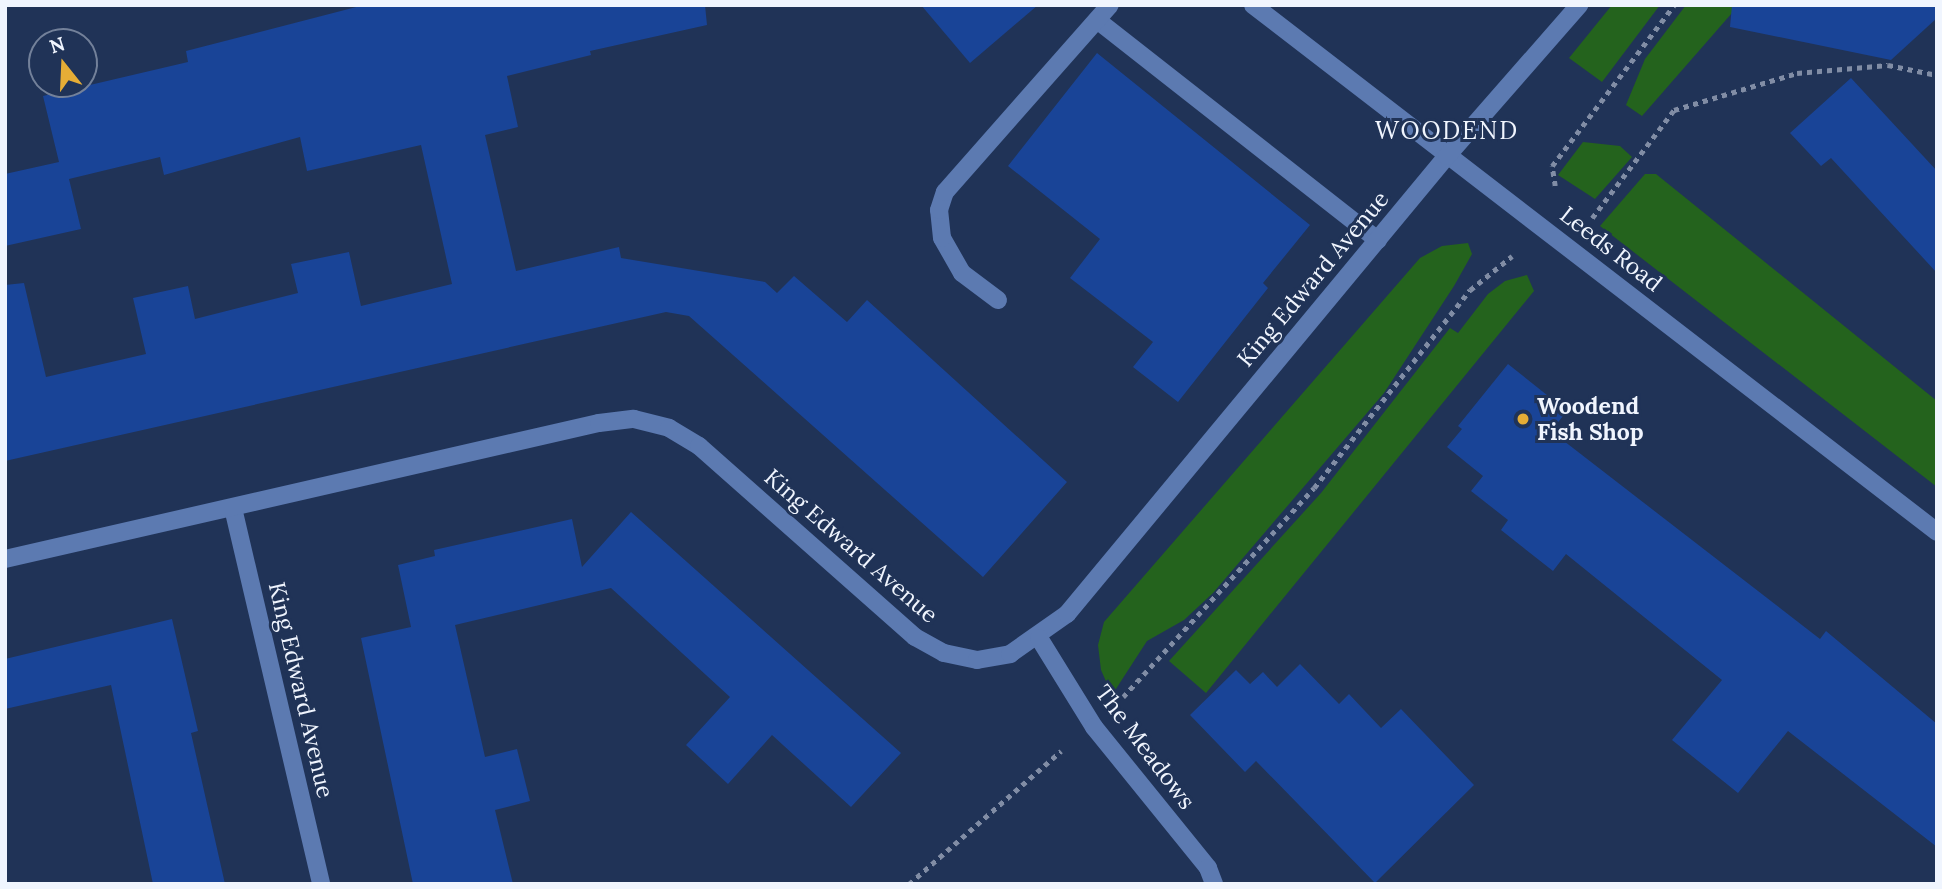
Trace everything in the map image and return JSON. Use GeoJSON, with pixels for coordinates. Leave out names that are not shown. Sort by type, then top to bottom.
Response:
{"type":"FeatureCollection","features":[{"type":"Feature","properties":{"kind":"street"},"geometry":{"type":"LineString","coordinates":[[998,300],[962,273],[942,237],[939,210],[945,192],[1110,5]]}},
{"type":"Feature","properties":{"kind":"street","name":"Leeds Road"},"geometry":{"type":"LineString","coordinates":[[1253,5],[1937,532]]}},
{"type":"Feature","properties":{"kind":"street"},"geometry":{"type":"LineString","coordinates":[[1447,156],[1579,5]]}},
{"type":"Feature","properties":{"kind":"street"},"geometry":{"type":"LineString","coordinates":[[1097,20],[1378,240]]}},
{"type":"Feature","properties":{"kind":"street","name":"King Edward Avenue"},"geometry":{"type":"LineString","coordinates":[[5,559],[599,423],[635,419],[669,428],[699,446],[915,637],[944,653],[977,660],[1010,654],[1039,638],[1067,614],[1447,156]]}},
{"type":"Feature","properties":{"kind":"street","name":"King Edward Avenue"},"geometry":{"type":"LineString","coordinates":[[233,508],[321,884]]}},
{"type":"Feature","properties":{"kind":"street","name":"The Meadows"},"geometry":{"type":"LineString","coordinates":[[1039,638],[1094,727],[1208,869],[1214,884]]}},
{"type":"Feature","properties":{"kind":"path"},"geometry":{"type":"LineString","coordinates":[[909,884],[1037,769],[1094,727],[1202,615],[1306,498],[1395,390],[1429,337],[1470,290],[1514,254],[1557,198],[1552,166],[1674,5]]}},
{"type":"Feature","properties":{"kind":"path"},"geometry":{"type":"LineString","coordinates":[[1569,248],[1674,110],[1797,73],[1888,65],[1937,75]]}},
{"type":"Feature","properties":{"kind":"green space"},"geometry":{"type":"Polygon","coordinates":[[[1612,5],[1660,5],[1602,82],[1569,58],[1612,5]]]}},
{"type":"Feature","properties":{"kind":"green space"},"geometry":{"type":"Polygon","coordinates":[[[1686,5],[1739,5],[1642,116],[1626,105],[1645,59],[1686,5]]]}},
{"type":"Feature","properties":{"kind":"green space"},"geometry":{"type":"Polygon","coordinates":[[[1583,142],[1620,146],[1632,157],[1595,199],[1558,175],[1583,142]]]}},
{"type":"Feature","properties":{"kind":"green space"},"geometry":{"type":"Polygon","coordinates":[[[1645,174],[1656,174],[1937,401],[1937,487],[1600,226],[1645,174]]]}},
{"type":"Feature","properties":{"kind":"green space"},"geometry":{"type":"Polygon","coordinates":[[[1468,243],[1472,254],[1384,393],[1213,593],[1184,620],[1147,641],[1112,695],[1101,670],[1098,645],[1104,622],[1420,258],[1442,246],[1468,243]]]}},
{"type":"Feature","properties":{"kind":"green space"},"geometry":{"type":"Polygon","coordinates":[[[1527,275],[1534,291],[1206,693],[1169,661],[1321,493],[1450,328],[1458,333],[1488,294],[1505,281],[1527,275]]]}},
{"type":"Feature","properties":{"kind":"building"},"geometry":{"type":"Polygon","coordinates":[[[364,5],[705,5],[707,25],[590,51],[591,55],[507,76],[518,127],[485,135],[516,271],[619,247],[621,258],[765,282],[777,293],[794,276],[847,322],[867,300],[1067,482],[983,577],[689,316],[666,312],[5,461],[5,285],[24,283],[46,377],[146,354],[133,298],[188,286],[195,319],[298,293],[291,264],[349,252],[361,306],[452,284],[421,145],[307,171],[300,137],[164,175],[160,157],[69,179],[81,229],[5,246],[5,174],[59,162],[43,98],[98,98],[98,83],[188,62],[186,51],[364,5]]]}},
{"type":"Feature","properties":{"kind":"building"},"geometry":{"type":"Polygon","coordinates":[[[921,5],[1038,5],[970,63],[921,5]]]}},
{"type":"Feature","properties":{"kind":"building"},"geometry":{"type":"Polygon","coordinates":[[[1732,5],[1937,5],[1937,18],[1891,60],[1730,27],[1732,5]]]}},
{"type":"Feature","properties":{"kind":"building"},"geometry":{"type":"Polygon","coordinates":[[[1097,53],[1310,225],[1263,283],[1268,288],[1178,402],[1133,367],[1153,342],[1070,278],[1100,239],[1008,166],[1097,53]]]}},
{"type":"Feature","properties":{"kind":"building"},"geometry":{"type":"Polygon","coordinates":[[[1851,78],[1937,171],[1937,273],[1831,158],[1821,166],[1790,133],[1851,78]]]}},
{"type":"Feature","properties":{"kind":"building"},"geometry":{"type":"Polygon","coordinates":[[[1508,364],[1567,411],[1551,431],[1820,639],[1826,631],[1937,724],[1937,847],[1788,731],[1738,793],[1672,740],[1722,680],[1566,554],[1553,571],[1501,530],[1508,520],[1471,491],[1483,476],[1447,447],[1462,429],[1458,426],[1508,364]]]}},
{"type":"Feature","properties":{"kind":"building"},"geometry":{"type":"Polygon","coordinates":[[[631,512],[901,753],[851,807],[772,735],[728,784],[686,745],[730,697],[611,588],[455,625],[485,757],[517,749],[530,801],[495,810],[513,884],[413,884],[361,638],[411,627],[398,565],[435,556],[434,550],[572,519],[582,567],[631,512]]]}},
{"type":"Feature","properties":{"kind":"building"},"geometry":{"type":"Polygon","coordinates":[[[172,619],[198,731],[191,733],[225,884],[153,884],[111,685],[5,709],[5,659],[172,619]]]}},
{"type":"Feature","properties":{"kind":"building"},"geometry":{"type":"Polygon","coordinates":[[[1300,664],[1339,704],[1349,694],[1381,728],[1401,709],[1474,785],[1375,883],[1256,761],[1245,772],[1190,715],[1236,670],[1250,684],[1263,672],[1277,687],[1300,664]]]}},
{"type":"Feature","properties":{"kind":"place","name":"Woodend Fish Shop"},"geometry":{"type":"Point","coordinates":[1523,419]}},
{"type":"Feature","properties":{"kind":"district","name":"WOODEND"},"geometry":{"type":"Point","coordinates":[1447,131]}}]}
